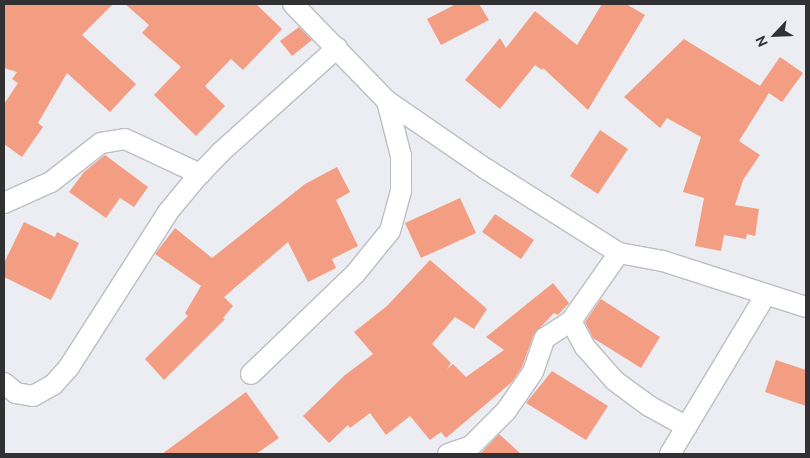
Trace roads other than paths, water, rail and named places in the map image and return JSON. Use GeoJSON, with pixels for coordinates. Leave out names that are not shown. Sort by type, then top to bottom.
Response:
{"type":"FeatureCollection","features":[{"type":"Feature","properties":{"kind":"street"},"geometry":{"type":"LineString","coordinates":[[293,4],[386,101],[486,169],[619,253],[663,261],[765,296],[806,307]]}},
{"type":"Feature","properties":{"kind":"street"},"geometry":{"type":"LineString","coordinates":[[4,383],[16,393],[32,396],[53,385],[69,367],[168,212],[200,174],[337,48]]}},
{"type":"Feature","properties":{"kind":"street"},"geometry":{"type":"LineString","coordinates":[[251,374],[355,274],[390,231],[401,191],[401,156],[386,101]]}},
{"type":"Feature","properties":{"kind":"street"},"geometry":{"type":"LineString","coordinates":[[4,203],[51,182],[101,143],[117,140],[125,139],[200,174]]}},
{"type":"Feature","properties":{"kind":"street"},"geometry":{"type":"LineString","coordinates":[[448,454],[470,450],[521,391],[533,372],[545,338],[571,321],[619,253]]}},
{"type":"Feature","properties":{"kind":"street"},"geometry":{"type":"LineString","coordinates":[[670,454],[765,296]]}},
{"type":"Feature","properties":{"kind":"street"},"geometry":{"type":"LineString","coordinates":[[571,321],[585,347],[615,381],[649,406],[687,427]]}}]}
